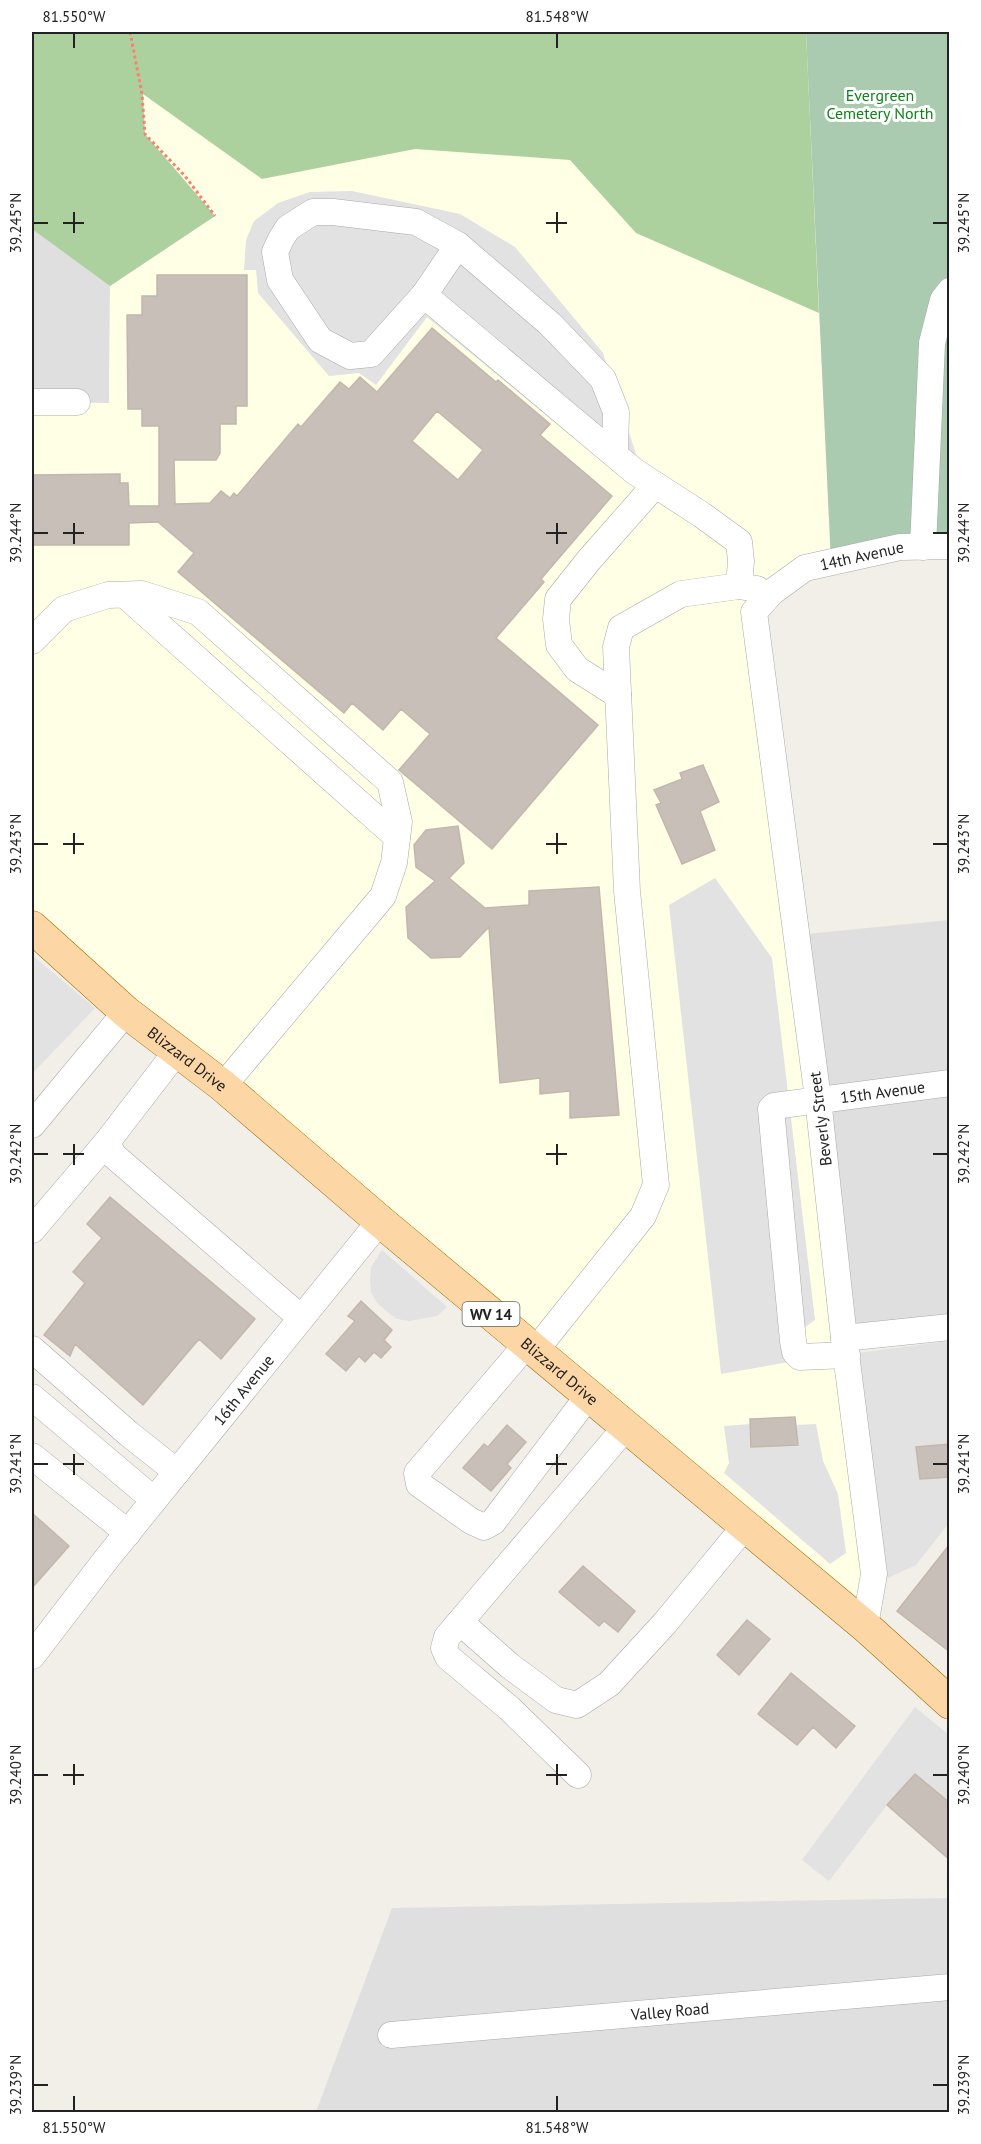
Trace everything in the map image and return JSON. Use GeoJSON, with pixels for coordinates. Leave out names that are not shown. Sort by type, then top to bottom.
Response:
{"type":"FeatureCollection","features":[{"type":"Feature","properties":{"kind":"main road","name":"Blizzard Drive"},"geometry":{"type":"LineString","coordinates":[[32,927],[126,1012],[223,1086],[380,1221],[865,1626],[950,1702]]}},
{"type":"Feature","properties":{"kind":"street"},"geometry":{"type":"LineString","coordinates":[[459,245],[424,295],[371,354],[350,356],[320,340],[280,280],[275,252],[288,228],[313,212],[333,212],[416,222],[459,245],[550,324],[603,379],[616,412],[615,455]]}},
{"type":"Feature","properties":{"kind":"street"},"geometry":{"type":"LineString","coordinates":[[923,547],[932,343],[944,300],[950,291]]}},
{"type":"Feature","properties":{"kind":"street"},"geometry":{"type":"LineString","coordinates":[[424,295],[634,471],[738,542],[741,561],[740,586]]}},
{"type":"Feature","properties":{"kind":"street"},"geometry":{"type":"LineString","coordinates":[[32,402],[77,402]]}},
{"type":"Feature","properties":{"kind":"street"},"geometry":{"type":"LineString","coordinates":[[618,695],[578,669],[559,645],[556,619],[558,599],[589,560],[656,485]]}},
{"type":"Feature","properties":{"kind":"street","name":"14th Avenue"},"geometry":{"type":"LineString","coordinates":[[754,612],[772,592],[805,568],[900,548],[950,546]]}},
{"type":"Feature","properties":{"kind":"street"},"geometry":{"type":"LineString","coordinates":[[589,1395],[493,1522],[484,1527],[471,1521],[419,1484],[417,1473],[531,1347],[643,1216],[656,1185],[627,891],[616,647],[621,628],[681,594],[740,586],[772,592]]}},
{"type":"Feature","properties":{"kind":"street"},"geometry":{"type":"LineString","coordinates":[[32,641],[64,609],[108,595],[142,594],[198,612],[390,782],[399,822],[394,863],[383,896],[223,1086]]}},
{"type":"Feature","properties":{"kind":"street"},"geometry":{"type":"LineString","coordinates":[[125,595],[397,837]]}},
{"type":"Feature","properties":{"kind":"street","name":"Beverly Street"},"geometry":{"type":"LineString","coordinates":[[754,612],[818,1099],[874,1574],[865,1626]]}},
{"type":"Feature","properties":{"kind":"street"},"geometry":{"type":"LineString","coordinates":[[32,1125],[126,1012]]}},
{"type":"Feature","properties":{"kind":"street"},"geometry":{"type":"LineString","coordinates":[[32,1230],[106,1142],[177,1051]]}},
{"type":"Feature","properties":{"kind":"street","name":"15th Avenue"},"geometry":{"type":"LineString","coordinates":[[846,1347],[800,1357],[795,1352],[771,1109],[774,1106],[818,1099],[950,1083]]}},
{"type":"Feature","properties":{"kind":"street"},"geometry":{"type":"LineString","coordinates":[[106,1142],[113,1155],[301,1318]]}},
{"type":"Feature","properties":{"kind":"street","name":"16th Avenue"},"geometry":{"type":"LineString","coordinates":[[32,1656],[108,1557],[380,1221]]}},
{"type":"Feature","properties":{"kind":"street"},"geometry":{"type":"LineString","coordinates":[[846,1347],[950,1327]]}},
{"type":"Feature","properties":{"kind":"street"},"geometry":{"type":"LineString","coordinates":[[32,1349],[129,1434],[177,1472]]}},
{"type":"Feature","properties":{"kind":"street"},"geometry":{"type":"LineString","coordinates":[[32,1396],[154,1500]]}},
{"type":"Feature","properties":{"kind":"street"},"geometry":{"type":"LineString","coordinates":[[578,1775],[509,1708],[448,1657],[444,1648],[447,1637],[626,1427]]}},
{"type":"Feature","properties":{"kind":"street"},"geometry":{"type":"LineString","coordinates":[[32,1456],[128,1533]]}},
{"type":"Feature","properties":{"kind":"street"},"geometry":{"type":"LineString","coordinates":[[460,1622],[510,1666],[556,1700],[576,1705],[609,1684],[665,1623],[745,1526]]}},
{"type":"Feature","properties":{"kind":"street","name":"Valley Road"},"geometry":{"type":"LineString","coordinates":[[391,2035],[950,1987]]}},
{"type":"Feature","properties":{"kind":"path"},"geometry":{"type":"LineString","coordinates":[[130,32],[142,94],[145,134],[185,176],[215,216]]}},
{"type":"Feature","properties":{"kind":"shaded area"},"geometry":{"type":"Polygon","coordinates":[[[32,32],[215,216],[110,286],[109,403],[32,403],[32,32]]]}},
{"type":"Feature","properties":{"kind":"shaded area"},"geometry":{"type":"Polygon","coordinates":[[[806,32],[831,562],[754,612],[874,1574],[865,1626],[32,918],[32,402],[109,403],[110,286],[215,216],[145,134],[142,94],[806,32]]]}},
{"type":"Feature","properties":{"kind":"shaded area"},"geometry":{"type":"Polygon","coordinates":[[[352,191],[460,214],[515,247],[603,353],[637,457],[621,477],[427,317],[376,385],[359,373],[329,376],[258,293],[256,270],[244,270],[246,240],[254,221],[278,203],[310,192],[352,191]]]}},
{"type":"Feature","properties":{"kind":"shaded area"},"geometry":{"type":"Polygon","coordinates":[[[715,878],[772,958],[815,1320],[800,1331],[801,1360],[721,1374],[669,905],[715,878]]]}},
{"type":"Feature","properties":{"kind":"shaded area"},"geometry":{"type":"Polygon","coordinates":[[[949,920],[949,1327],[844,1338],[796,935],[949,920]]]}},
{"type":"Feature","properties":{"kind":"shaded area"},"geometry":{"type":"Polygon","coordinates":[[[32,955],[95,1008],[32,1074],[32,955]]]}},
{"type":"Feature","properties":{"kind":"shaded area"},"geometry":{"type":"Polygon","coordinates":[[[382,1250],[447,1307],[437,1316],[409,1321],[397,1319],[386,1311],[377,1303],[371,1292],[370,1280],[371,1267],[382,1250]]]}},
{"type":"Feature","properties":{"kind":"shaded area"},"geometry":{"type":"Polygon","coordinates":[[[949,1341],[949,1444],[916,1448],[920,1479],[949,1477],[949,1523],[916,1565],[886,1579],[857,1353],[949,1341]]]}},
{"type":"Feature","properties":{"kind":"shaded area"},"geometry":{"type":"Polygon","coordinates":[[[750,1424],[752,1447],[797,1445],[796,1425],[816,1424],[823,1461],[838,1494],[846,1553],[830,1564],[724,1473],[729,1463],[724,1426],[750,1424]]]}},
{"type":"Feature","properties":{"kind":"shaded area"},"geometry":{"type":"Polygon","coordinates":[[[915,1707],[949,1735],[949,1803],[915,1774],[887,1805],[829,1881],[802,1860],[915,1707]]]}},
{"type":"Feature","properties":{"kind":"shaded area"},"geometry":{"type":"Polygon","coordinates":[[[949,1898],[949,2112],[316,2112],[392,1908],[949,1898]]]}},
{"type":"Feature","properties":{"kind":"green space"},"geometry":{"type":"Polygon","coordinates":[[[32,32],[806,32],[819,313],[636,233],[570,160],[415,149],[262,179],[143,94],[145,134],[215,216],[110,286],[32,229],[32,32]]]}},
{"type":"Feature","properties":{"kind":"green space","name":"Evergreen Cemetery North"},"geometry":{"type":"Polygon","coordinates":[[[806,32],[949,32],[949,546],[831,562],[806,32]]]}},
{"type":"Feature","properties":{"kind":"building"},"geometry":{"type":"Polygon","coordinates":[[[157,275],[247,275],[247,406],[236,406],[236,424],[220,424],[220,453],[216,460],[174,460],[175,504],[210,503],[221,491],[230,498],[234,493],[237,496],[298,424],[301,427],[340,382],[349,389],[360,377],[377,392],[432,328],[550,424],[540,435],[612,496],[541,579],[544,582],[496,638],[598,725],[492,849],[399,770],[430,734],[401,709],[383,730],[352,703],[344,713],[178,572],[194,553],[158,522],[129,523],[129,545],[32,545],[32,475],[120,474],[120,483],[128,483],[129,506],[159,506],[159,426],[142,426],[142,409],[128,409],[127,315],[142,315],[142,296],[157,296],[157,275]],[[437,411],[412,441],[458,480],[483,450],[437,411]]]}},
{"type":"Feature","properties":{"kind":"building"},"geometry":{"type":"Polygon","coordinates":[[[703,765],[719,802],[700,811],[715,850],[682,864],[656,805],[661,803],[654,790],[682,779],[680,773],[703,765]]]}},
{"type":"Feature","properties":{"kind":"building"},"geometry":{"type":"Polygon","coordinates":[[[458,826],[464,863],[449,878],[485,908],[529,905],[529,891],[599,887],[619,1115],[570,1118],[570,1091],[540,1094],[540,1078],[500,1083],[489,927],[460,957],[431,958],[408,938],[406,907],[435,881],[416,867],[414,845],[426,830],[458,826]]]}},
{"type":"Feature","properties":{"kind":"building"},"geometry":{"type":"Polygon","coordinates":[[[110,1197],[255,1319],[221,1359],[199,1339],[143,1405],[75,1344],[70,1356],[44,1335],[85,1283],[73,1272],[102,1238],[87,1224],[110,1197]]]}},
{"type":"Feature","properties":{"kind":"building"},"geometry":{"type":"Polygon","coordinates":[[[361,1301],[392,1330],[384,1340],[391,1347],[381,1358],[374,1352],[365,1362],[359,1356],[346,1371],[326,1354],[355,1321],[348,1316],[361,1301]]]}},
{"type":"Feature","properties":{"kind":"building"},"geometry":{"type":"Polygon","coordinates":[[[795,1417],[798,1445],[751,1447],[750,1419],[795,1417]]]}},
{"type":"Feature","properties":{"kind":"building"},"geometry":{"type":"Polygon","coordinates":[[[507,1425],[526,1442],[507,1464],[511,1468],[491,1491],[463,1468],[484,1444],[488,1447],[507,1425]]]}},
{"type":"Feature","properties":{"kind":"building"},"geometry":{"type":"Polygon","coordinates":[[[950,1444],[950,1477],[920,1479],[916,1447],[950,1444]]]}},
{"type":"Feature","properties":{"kind":"building"},"geometry":{"type":"Polygon","coordinates":[[[32,1513],[69,1546],[32,1588],[32,1513]]]}},
{"type":"Feature","properties":{"kind":"building"},"geometry":{"type":"Polygon","coordinates":[[[950,1544],[950,1652],[897,1611],[950,1544]]]}},
{"type":"Feature","properties":{"kind":"building"},"geometry":{"type":"Polygon","coordinates":[[[583,1566],[635,1611],[618,1632],[604,1621],[599,1626],[559,1592],[583,1566]]]}},
{"type":"Feature","properties":{"kind":"building"},"geometry":{"type":"Polygon","coordinates":[[[747,1620],[770,1639],[739,1675],[717,1655],[747,1620]]]}},
{"type":"Feature","properties":{"kind":"building"},"geometry":{"type":"Polygon","coordinates":[[[791,1673],[855,1726],[836,1748],[813,1727],[797,1745],[758,1714],[791,1673]]]}},
{"type":"Feature","properties":{"kind":"building"},"geometry":{"type":"Polygon","coordinates":[[[915,1774],[950,1803],[950,1860],[887,1805],[915,1774]]]}}]}
